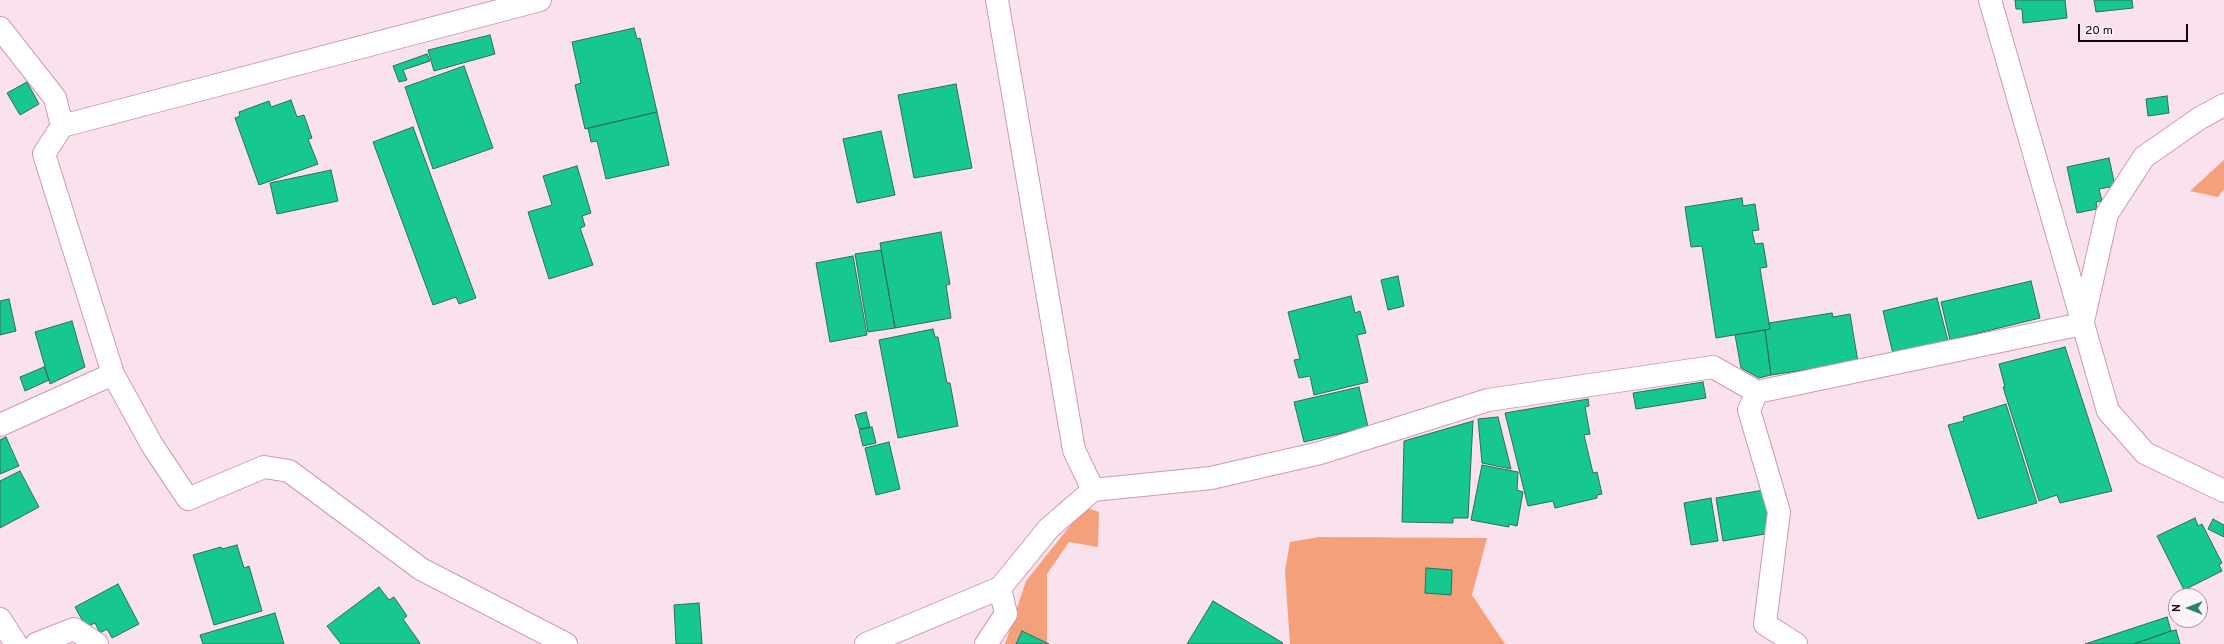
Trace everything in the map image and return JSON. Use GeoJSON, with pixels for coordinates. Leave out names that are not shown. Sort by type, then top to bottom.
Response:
{"type":"FeatureCollection","features":[{"type":"Feature","properties":{"kind":"street"},"geometry":{"type":"LineString","coordinates":[[540,0],[62,126],[44,154],[113,374],[152,445],[188,499],[264,467],[289,471],[421,569],[566,644]]}},
{"type":"Feature","properties":{"kind":"street"},"geometry":{"type":"LineString","coordinates":[[997,0],[1074,450],[1093,490]]}},
{"type":"Feature","properties":{"kind":"street"},"geometry":{"type":"LineString","coordinates":[[1990,0],[2108,411],[2144,454],[2224,491]]}},
{"type":"Feature","properties":{"kind":"street"},"geometry":{"type":"LineString","coordinates":[[0,28],[55,98],[62,126]]}},
{"type":"Feature","properties":{"kind":"street"},"geometry":{"type":"LineString","coordinates":[[2082,324],[2106,214],[2144,157],[2200,118],[2224,105]]}},
{"type":"Feature","properties":{"kind":"street"},"geometry":{"type":"LineString","coordinates":[[866,644],[1000,588],[1049,528],[1093,490],[1211,478],[1320,454],[1496,399],[1713,367],[1757,392],[2082,324]]}},
{"type":"Feature","properties":{"kind":"street"},"geometry":{"type":"LineString","coordinates":[[0,425],[113,374]]}},
{"type":"Feature","properties":{"kind":"street"},"geometry":{"type":"LineString","coordinates":[[1757,392],[1749,410],[1779,512],[1765,624],[1796,644]]}},
{"type":"Feature","properties":{"kind":"street"},"geometry":{"type":"LineString","coordinates":[[986,644],[1006,614],[1000,588]]}},
{"type":"Feature","properties":{"kind":"street"},"geometry":{"type":"LineString","coordinates":[[0,619],[16,644]]}},
{"type":"Feature","properties":{"kind":"street"},"geometry":{"type":"LineString","coordinates":[[36,644],[74,629],[97,644]]}},
{"type":"Feature","properties":{"kind":"shaded area"},"geometry":{"type":"Polygon","coordinates":[[[2224,160],[2224,189],[2218,197],[2190,191],[2224,160]]]}},
{"type":"Feature","properties":{"kind":"shaded area"},"geometry":{"type":"Polygon","coordinates":[[[1085,507],[1099,512],[1098,547],[1069,542],[1047,574],[1047,644],[1005,644],[1026,581],[1085,507]]]}},
{"type":"Feature","properties":{"kind":"shaded area"},"geometry":{"type":"Polygon","coordinates":[[[1319,537],[1487,538],[1472,595],[1505,644],[1290,644],[1285,571],[1290,542],[1319,537]]]}},
{"type":"Feature","properties":{"kind":"building"},"geometry":{"type":"Polygon","coordinates":[[[2015,0],[2065,0],[2067,18],[2023,23],[2022,9],[2016,9],[2015,0]]]}},
{"type":"Feature","properties":{"kind":"building"},"geometry":{"type":"Polygon","coordinates":[[[2094,0],[2132,0],[2133,8],[2096,12],[2094,0]]]}},
{"type":"Feature","properties":{"kind":"building"},"geometry":{"type":"Polygon","coordinates":[[[634,28],[637,39],[640,38],[657,112],[585,129],[575,85],[581,83],[572,42],[634,28]]]}},
{"type":"Feature","properties":{"kind":"building"},"geometry":{"type":"Polygon","coordinates":[[[490,35],[495,54],[434,71],[428,50],[490,35]]]}},
{"type":"Feature","properties":{"kind":"building"},"geometry":{"type":"Polygon","coordinates":[[[427,54],[430,61],[403,70],[407,80],[399,82],[393,66],[427,54]]]}},
{"type":"Feature","properties":{"kind":"building"},"geometry":{"type":"Polygon","coordinates":[[[464,66],[493,148],[433,169],[405,87],[464,66]]]}},
{"type":"Feature","properties":{"kind":"building"},"geometry":{"type":"Polygon","coordinates":[[[27,82],[39,104],[20,115],[7,93],[27,82]]]}},
{"type":"Feature","properties":{"kind":"building"},"geometry":{"type":"Polygon","coordinates":[[[956,84],[972,168],[914,178],[898,95],[956,84]]]}},
{"type":"Feature","properties":{"kind":"building"},"geometry":{"type":"Polygon","coordinates":[[[2167,96],[2169,113],[2148,116],[2146,99],[2167,96]]]}},
{"type":"Feature","properties":{"kind":"building"},"geometry":{"type":"Polygon","coordinates":[[[291,100],[297,117],[304,115],[312,138],[308,139],[318,164],[259,185],[235,118],[240,116],[239,112],[269,101],[271,107],[291,100]]]}},
{"type":"Feature","properties":{"kind":"building"},"geometry":{"type":"Polygon","coordinates":[[[657,112],[669,165],[606,179],[597,141],[591,142],[588,128],[657,112]]]}},
{"type":"Feature","properties":{"kind":"building"},"geometry":{"type":"Polygon","coordinates":[[[413,127],[476,298],[459,304],[456,297],[433,305],[373,142],[413,127]]]}},
{"type":"Feature","properties":{"kind":"building"},"geometry":{"type":"Polygon","coordinates":[[[881,131],[895,195],[857,203],[843,139],[881,131]]]}},
{"type":"Feature","properties":{"kind":"building"},"geometry":{"type":"Polygon","coordinates":[[[2109,158],[2115,186],[2099,189],[2102,201],[2096,202],[2097,209],[2077,213],[2067,167],[2109,158]]]}},
{"type":"Feature","properties":{"kind":"building"},"geometry":{"type":"Polygon","coordinates":[[[577,166],[591,213],[582,216],[585,226],[580,228],[593,265],[549,279],[528,212],[552,205],[543,176],[577,166]]]}},
{"type":"Feature","properties":{"kind":"building"},"geometry":{"type":"Polygon","coordinates":[[[331,170],[338,201],[277,214],[270,183],[331,170]]]}},
{"type":"Feature","properties":{"kind":"building"},"geometry":{"type":"Polygon","coordinates":[[[1742,198],[1743,206],[1755,204],[1759,230],[1752,231],[1755,244],[1763,243],[1767,267],[1760,268],[1770,329],[1716,338],[1702,246],[1691,247],[1685,207],[1742,198]]]}},
{"type":"Feature","properties":{"kind":"building"},"geometry":{"type":"Polygon","coordinates":[[[941,232],[950,284],[946,285],[951,318],[895,328],[880,243],[941,232]]]}},
{"type":"Feature","properties":{"kind":"building"},"geometry":{"type":"Polygon","coordinates":[[[881,250],[895,328],[868,332],[855,254],[881,250]]]}},
{"type":"Feature","properties":{"kind":"building"},"geometry":{"type":"Polygon","coordinates":[[[853,256],[867,335],[830,342],[816,263],[853,256]]]}},
{"type":"Feature","properties":{"kind":"building"},"geometry":{"type":"Polygon","coordinates":[[[1398,276],[1404,306],[1388,310],[1381,280],[1398,276]]]}},
{"type":"Feature","properties":{"kind":"building"},"geometry":{"type":"Polygon","coordinates":[[[2031,281],[2040,318],[1950,340],[1941,302],[2031,281]]]}},
{"type":"Feature","properties":{"kind":"building"},"geometry":{"type":"Polygon","coordinates":[[[1351,296],[1355,313],[1360,311],[1366,333],[1357,335],[1368,382],[1314,395],[1310,376],[1299,378],[1294,360],[1300,359],[1288,312],[1351,296]]]}},
{"type":"Feature","properties":{"kind":"building"},"geometry":{"type":"Polygon","coordinates":[[[1937,298],[1948,341],[1893,354],[1883,311],[1937,298]]]}},
{"type":"Feature","properties":{"kind":"building"},"geometry":{"type":"Polygon","coordinates":[[[9,299],[16,331],[0,335],[0,301],[9,299]]]}},
{"type":"Feature","properties":{"kind":"building"},"geometry":{"type":"Polygon","coordinates":[[[1832,313],[1833,317],[1850,314],[1858,362],[1771,375],[1765,330],[1770,329],[1769,323],[1832,313]]]}},
{"type":"Feature","properties":{"kind":"building"},"geometry":{"type":"Polygon","coordinates":[[[72,321],[85,367],[50,384],[35,332],[72,321]]]}},
{"type":"Feature","properties":{"kind":"building"},"geometry":{"type":"Polygon","coordinates":[[[933,329],[935,337],[938,337],[947,383],[950,383],[958,426],[898,438],[879,340],[933,329]]]}},
{"type":"Feature","properties":{"kind":"building"},"geometry":{"type":"Polygon","coordinates":[[[1765,330],[1771,375],[1759,378],[1741,368],[1735,335],[1765,330]]]}},
{"type":"Feature","properties":{"kind":"building"},"geometry":{"type":"Polygon","coordinates":[[[2065,347],[2112,491],[2060,503],[2057,495],[2039,501],[2003,387],[2005,387],[1999,364],[2065,347]]]}},
{"type":"Feature","properties":{"kind":"building"},"geometry":{"type":"Polygon","coordinates":[[[44,367],[49,380],[25,391],[20,377],[44,367]]]}},
{"type":"Feature","properties":{"kind":"building"},"geometry":{"type":"Polygon","coordinates":[[[1703,382],[1706,398],[1636,409],[1633,393],[1703,382]]]}},
{"type":"Feature","properties":{"kind":"building"},"geometry":{"type":"Polygon","coordinates":[[[1359,387],[1368,427],[1304,442],[1294,402],[1359,387]]]}},
{"type":"Feature","properties":{"kind":"building"},"geometry":{"type":"Polygon","coordinates":[[[1588,399],[1589,406],[1585,407],[1590,434],[1584,435],[1593,473],[1597,472],[1602,494],[1597,495],[1597,498],[1555,508],[1553,501],[1528,506],[1505,413],[1588,399]]]}},
{"type":"Feature","properties":{"kind":"building"},"geometry":{"type":"Polygon","coordinates":[[[2006,404],[2037,503],[1978,519],[1948,425],[1964,421],[1963,417],[2006,404]]]}},
{"type":"Feature","properties":{"kind":"building"},"geometry":{"type":"Polygon","coordinates":[[[866,412],[870,427],[859,429],[855,415],[866,412]]]}},
{"type":"Feature","properties":{"kind":"building"},"geometry":{"type":"Polygon","coordinates":[[[1498,417],[1511,469],[1482,463],[1478,419],[1498,417]]]}},
{"type":"Feature","properties":{"kind":"building"},"geometry":{"type":"Polygon","coordinates":[[[1473,421],[1468,518],[1453,518],[1453,523],[1402,522],[1404,441],[1473,421]]]}},
{"type":"Feature","properties":{"kind":"building"},"geometry":{"type":"Polygon","coordinates":[[[872,427],[876,443],[863,446],[859,430],[872,427]]]}},
{"type":"Feature","properties":{"kind":"building"},"geometry":{"type":"Polygon","coordinates":[[[6,437],[19,466],[0,474],[0,440],[6,437]]]}},
{"type":"Feature","properties":{"kind":"building"},"geometry":{"type":"Polygon","coordinates":[[[889,442],[900,489],[876,495],[865,448],[889,442]]]}},
{"type":"Feature","properties":{"kind":"building"},"geometry":{"type":"Polygon","coordinates":[[[1482,465],[1518,472],[1517,490],[1523,492],[1517,526],[1509,524],[1509,527],[1471,520],[1482,465]]]}},
{"type":"Feature","properties":{"kind":"building"},"geometry":{"type":"Polygon","coordinates":[[[20,471],[39,507],[0,528],[0,481],[20,471]]]}},
{"type":"Feature","properties":{"kind":"building"},"geometry":{"type":"Polygon","coordinates":[[[1764,490],[1771,533],[1723,541],[1716,498],[1764,490]]]}},
{"type":"Feature","properties":{"kind":"building"},"geometry":{"type":"Polygon","coordinates":[[[1711,498],[1718,541],[1691,545],[1684,503],[1711,498]]]}},
{"type":"Feature","properties":{"kind":"building"},"geometry":{"type":"Polygon","coordinates":[[[2195,518],[2198,526],[2202,524],[2222,563],[2219,565],[2222,571],[2188,588],[2183,588],[2157,536],[2195,518]]]}},
{"type":"Feature","properties":{"kind":"building"},"geometry":{"type":"Polygon","coordinates":[[[2213,519],[2224,525],[2224,537],[2208,529],[2213,519]]]}},
{"type":"Feature","properties":{"kind":"building"},"geometry":{"type":"Polygon","coordinates":[[[237,545],[244,568],[249,566],[262,611],[214,625],[193,555],[221,547],[222,549],[237,545]]]}},
{"type":"Feature","properties":{"kind":"building"},"geometry":{"type":"Polygon","coordinates":[[[1426,568],[1452,570],[1451,595],[1425,593],[1426,568]]]}},
{"type":"Feature","properties":{"kind":"building"},"geometry":{"type":"Polygon","coordinates":[[[118,584],[139,624],[112,638],[107,629],[100,633],[95,623],[86,627],[75,607],[118,584]]]}},
{"type":"Feature","properties":{"kind":"building"},"geometry":{"type":"Polygon","coordinates":[[[379,587],[389,600],[394,597],[407,616],[403,619],[420,643],[419,644],[341,644],[327,626],[379,587]]]}},
{"type":"Feature","properties":{"kind":"building"},"geometry":{"type":"Polygon","coordinates":[[[1213,601],[1283,643],[1187,644],[1213,601]]]}},
{"type":"Feature","properties":{"kind":"building"},"geometry":{"type":"Polygon","coordinates":[[[699,603],[702,644],[676,644],[674,605],[699,603]]]}},
{"type":"Feature","properties":{"kind":"building"},"geometry":{"type":"Polygon","coordinates":[[[275,613],[284,644],[203,644],[200,635],[275,613]]]}},
{"type":"Feature","properties":{"kind":"building"},"geometry":{"type":"Polygon","coordinates":[[[2167,617],[2168,628],[2170,628],[2171,631],[2134,644],[2085,644],[2167,617]]]}},
{"type":"Feature","properties":{"kind":"building"},"geometry":{"type":"Polygon","coordinates":[[[2176,630],[2180,644],[2134,644],[2171,631],[2176,630]]]}},
{"type":"Feature","properties":{"kind":"building"},"geometry":{"type":"Polygon","coordinates":[[[1022,631],[1049,644],[1016,644],[1022,631]]]}}]}
